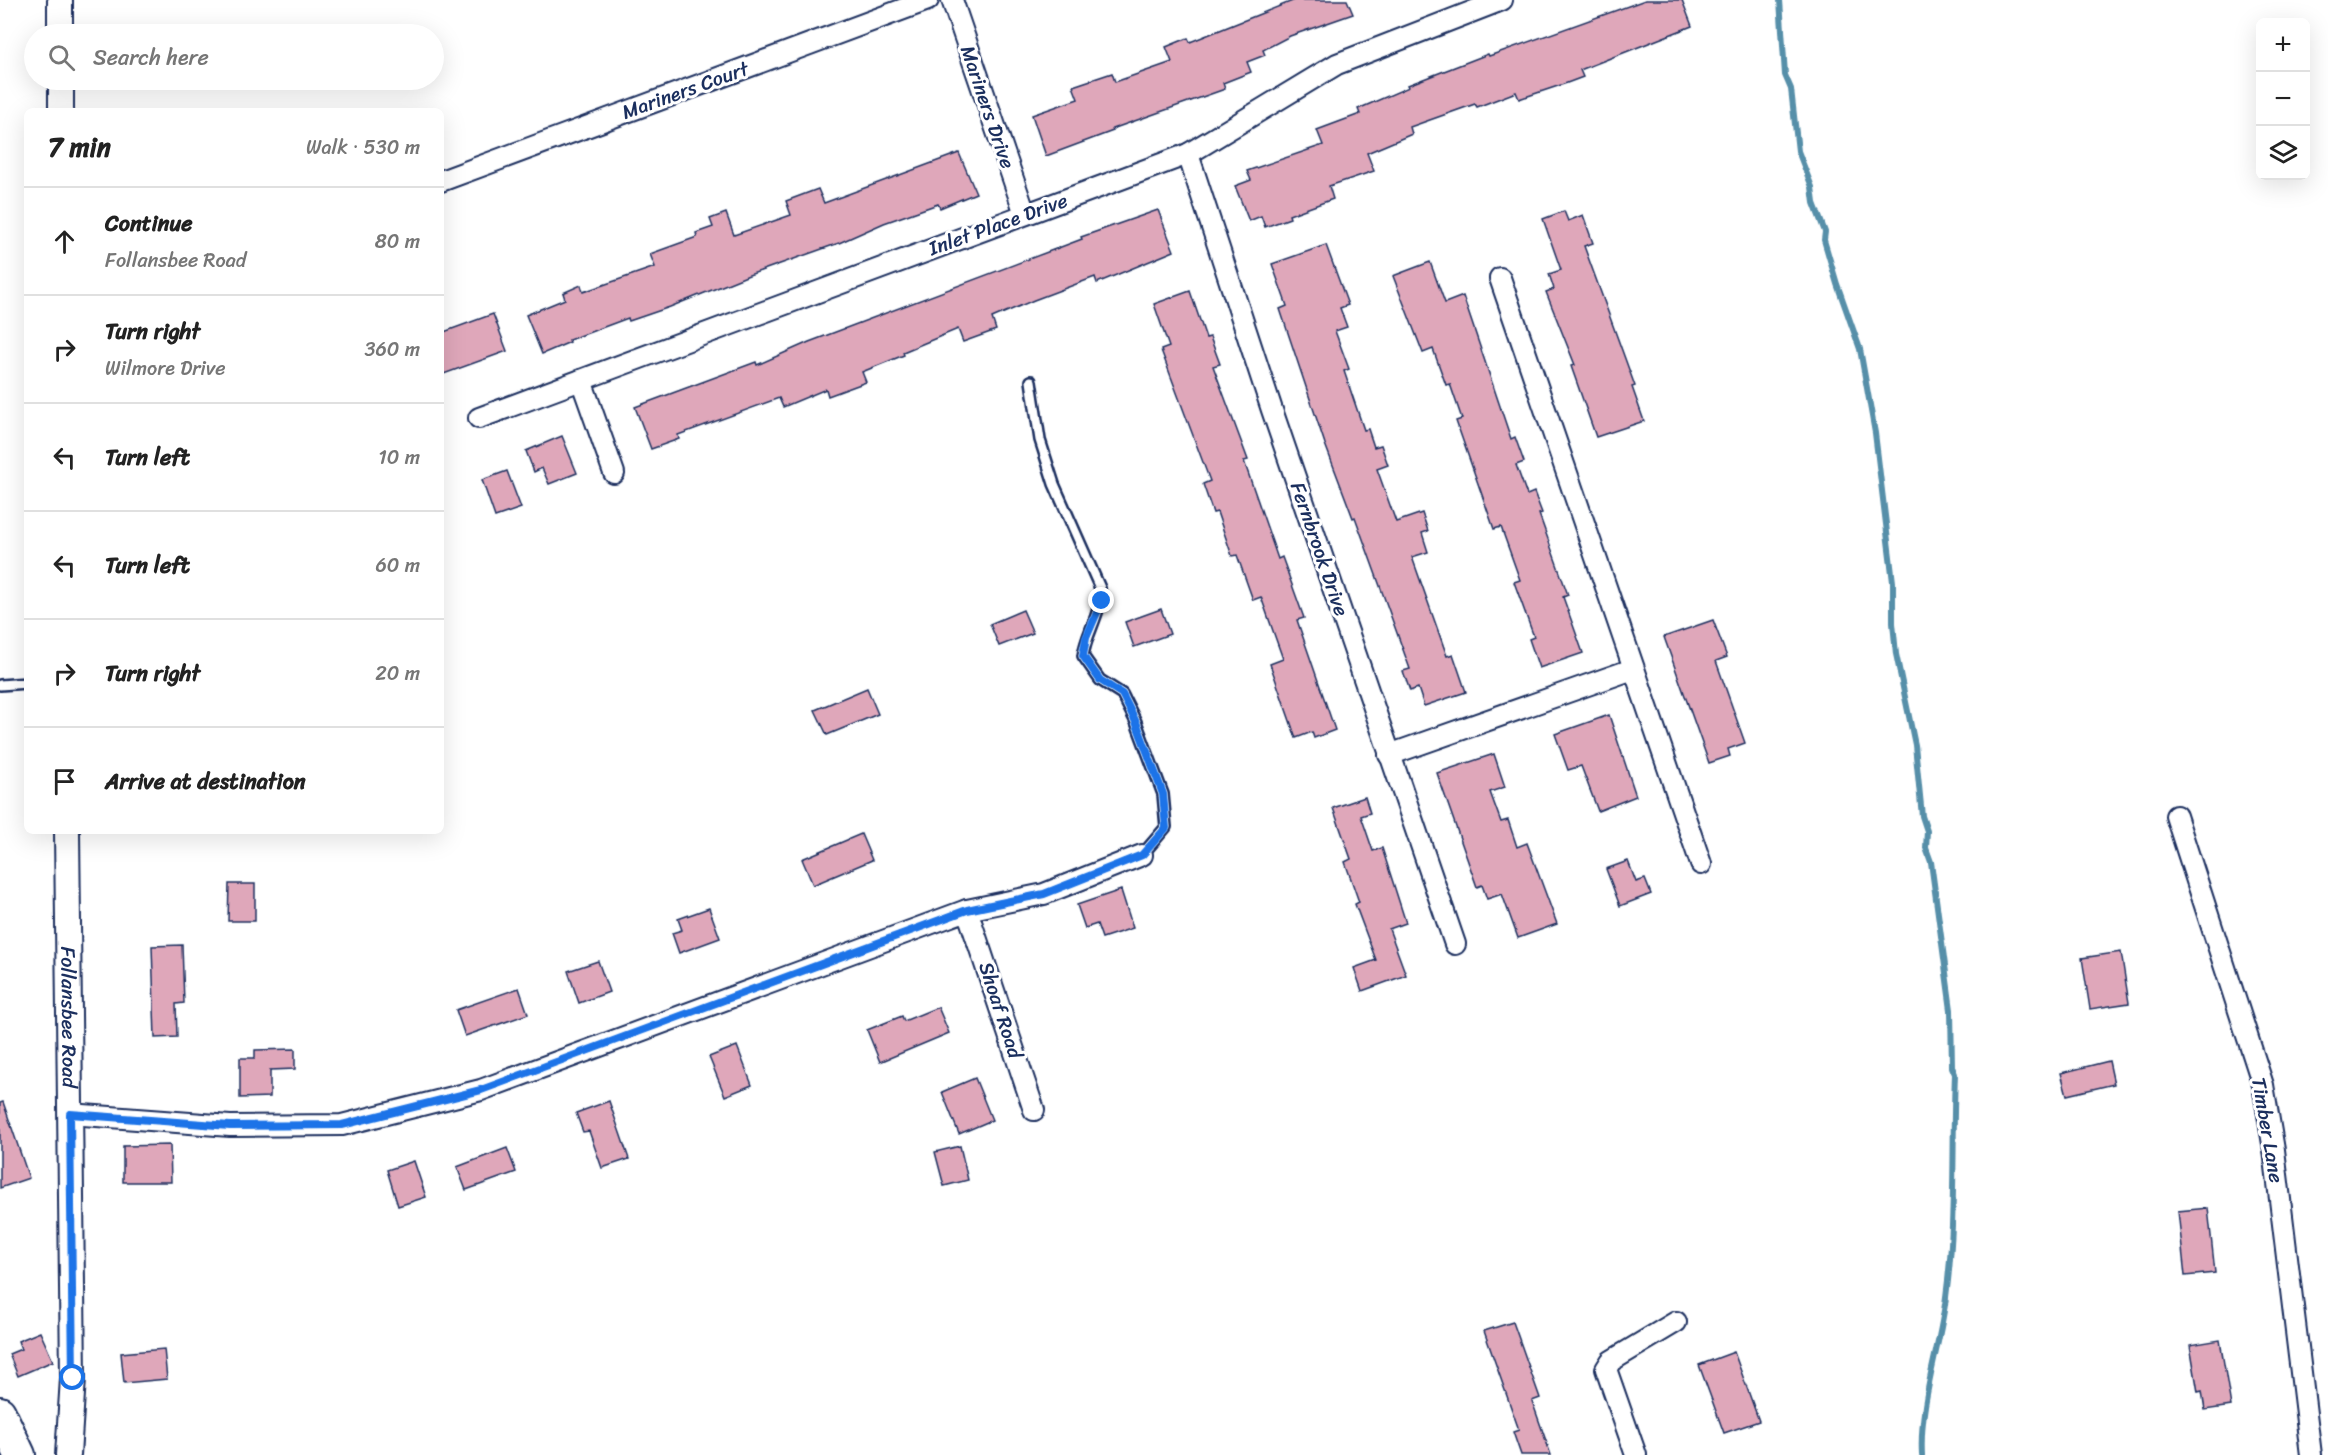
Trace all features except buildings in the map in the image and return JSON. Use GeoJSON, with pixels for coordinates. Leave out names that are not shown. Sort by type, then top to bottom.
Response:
{"type":"FeatureCollection","features":[{"type":"Feature","properties":{"kind":"main road"},"geometry":{"type":"LineString","coordinates":[[0,1412],[20,1455]]}},
{"type":"Feature","properties":{"kind":"street"},"geometry":{"type":"LineString","coordinates":[[60,0],[60,24]]}},
{"type":"Feature","properties":{"kind":"street","name":"Mariners Court"},"geometry":{"type":"LineString","coordinates":[[444,180],[928,0]]}},
{"type":"Feature","properties":{"kind":"street","name":"Mariners Drive"},"geometry":{"type":"LineString","coordinates":[[952,0],[1025,214]]}},
{"type":"Feature","properties":{"kind":"street","name":"Inlet Place Drive"},"geometry":{"type":"LineString","coordinates":[[479,418],[1188,154],[1337,64],[1502,0]]}},
{"type":"Feature","properties":{"kind":"street"},"geometry":{"type":"LineString","coordinates":[[61,90],[61,108]]}},
{"type":"Feature","properties":{"kind":"street","name":"Fernbrook Drive"},"geometry":{"type":"LineString","coordinates":[[1188,154],[1455,944]]}},
{"type":"Feature","properties":{"kind":"street"},"geometry":{"type":"LineString","coordinates":[[1500,278],[1701,864]]}},
{"type":"Feature","properties":{"kind":"street"},"geometry":{"type":"LineString","coordinates":[[581,380],[614,473]]}},
{"type":"Feature","properties":{"kind":"street"},"geometry":{"type":"LineString","coordinates":[[1389,754],[1634,669]]}},
{"type":"Feature","properties":{"kind":"street","name":"Timber Lane"},"geometry":{"type":"LineString","coordinates":[[2176,816],[2263,1085],[2274,1150],[2312,1455]]}},
{"type":"Feature","properties":{"kind":"street","name":"Follansbee Road"},"geometry":{"type":"LineString","coordinates":[[67,834],[73,1378],[68,1455]]}},
{"type":"Feature","properties":{"kind":"street"},"geometry":{"type":"LineString","coordinates":[[70,1114],[230,1126],[342,1125],[481,1090],[967,910],[1044,894],[1142,855]]}},
{"type":"Feature","properties":{"kind":"street","name":"Shoaf Road"},"geometry":{"type":"LineString","coordinates":[[967,910],[1034,1110]]}},
{"type":"Feature","properties":{"kind":"street"},"geometry":{"type":"LineString","coordinates":[[1636,1455],[1606,1370],[1611,1361],[1676,1322]]}},
{"type":"Feature","properties":{"kind":"lane"},"geometry":{"type":"LineString","coordinates":[[1031,381],[1040,440],[1054,484],[1100,588],[1102,601],[1086,638],[1083,656],[1100,680],[1122,694],[1136,722],[1163,794],[1166,828],[1142,855]]}},
{"type":"Feature","properties":{"kind":"lane"},"geometry":{"type":"LineString","coordinates":[[1,687],[24,683]]}},
{"type":"Feature","properties":{"kind":"waterway"},"geometry":{"type":"LineString","coordinates":[[1780,0],[1785,75],[1791,89],[1798,151],[1812,187],[1814,203],[1825,232],[1824,240],[1837,284],[1860,349],[1875,433],[1893,582],[1896,654],[1915,745],[1922,816],[1927,831],[1926,848],[1931,862],[1951,1010],[1952,1067],[1955,1074],[1951,1241],[1943,1316],[1924,1416],[1922,1455]]}},
{"type":"Feature","properties":{"kind":"route"},"geometry":{"type":"LineString","coordinates":[[73,1378],[70,1114],[230,1126],[342,1125],[481,1090],[967,910],[1044,894],[1142,855],[1166,828],[1163,794],[1136,722],[1122,694],[1100,680],[1090,669],[1083,656],[1086,638],[1102,601]]}}]}
